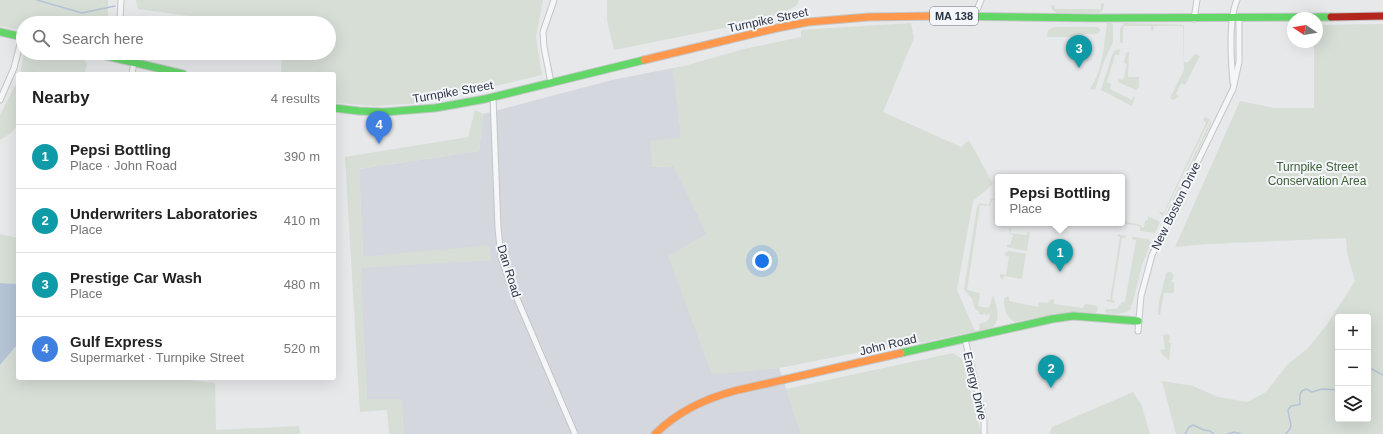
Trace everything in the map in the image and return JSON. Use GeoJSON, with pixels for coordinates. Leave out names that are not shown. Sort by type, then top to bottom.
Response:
{"type":"FeatureCollection","features":[{"type":"Feature","properties":{"kind":"main road","name":"Turnpike Street"},"geometry":{"type":"LineString","coordinates":[[336,108],[360,112],[405,112],[456,104],[493,97],[806,22],[856,17],[926,16],[1194,19],[1383,16]]}},
{"type":"Feature","properties":{"kind":"main road"},"geometry":{"type":"LineString","coordinates":[[0,32],[16,35]]}},
{"type":"Feature","properties":{"kind":"main road"},"geometry":{"type":"LineString","coordinates":[[129,60],[175,72]]}},
{"type":"Feature","properties":{"kind":"main road","name":"John Road"},"geometry":{"type":"LineString","coordinates":[[655,434],[677,413],[712,397],[733,391],[1066,317],[1138,321]]}},
{"type":"Feature","properties":{"kind":"street"},"geometry":{"type":"LineString","coordinates":[[120,16],[121,0]]}},
{"type":"Feature","properties":{"kind":"street"},"geometry":{"type":"LineString","coordinates":[[551,83],[544,47],[543,32],[554,0]]}},
{"type":"Feature","properties":{"kind":"street"},"geometry":{"type":"LineString","coordinates":[[974,17],[981,0]]}},
{"type":"Feature","properties":{"kind":"street"},"geometry":{"type":"LineString","coordinates":[[1194,19],[1197,0]]}},
{"type":"Feature","properties":{"kind":"street","name":"New Boston Drive"},"geometry":{"type":"LineString","coordinates":[[1138,332],[1138,321],[1144,282],[1152,255],[1226,104],[1233,85],[1239,62],[1234,8],[1237,0]]}},
{"type":"Feature","properties":{"kind":"street"},"geometry":{"type":"LineString","coordinates":[[0,100],[16,60]]}},
{"type":"Feature","properties":{"kind":"street"},"geometry":{"type":"LineString","coordinates":[[132,72],[134,62]]}},
{"type":"Feature","properties":{"kind":"street","name":"Dan Road"},"geometry":{"type":"LineString","coordinates":[[493,97],[498,228],[502,257],[509,280],[575,434]]}},
{"type":"Feature","properties":{"kind":"street","name":"Energy Drive"},"geometry":{"type":"LineString","coordinates":[[964,339],[984,420],[984,434]]}},
{"type":"Feature","properties":{"kind":"shaded area"},"geometry":{"type":"Polygon","coordinates":[[[673,68],[681,137],[652,167],[674,166],[707,234],[669,256],[712,374],[779,368],[801,434],[404,434],[401,399],[367,400],[360,267],[491,260],[489,246],[363,257],[359,169],[479,151],[483,114],[612,80],[673,68]]]}},
{"type":"Feature","properties":{"kind":"green space"},"geometry":{"type":"Polygon","coordinates":[[[0,0],[108,0],[108,16],[16,16],[16,29],[0,26],[0,0]]]}},
{"type":"Feature","properties":{"kind":"green space"},"geometry":{"type":"Polygon","coordinates":[[[136,0],[543,0],[536,37],[542,75],[423,103],[374,106],[337,103],[336,72],[282,72],[281,70],[282,60],[336,60],[336,16],[190,16],[138,9],[136,0]]]}},
{"type":"Feature","properties":{"kind":"green space"},"geometry":{"type":"Polygon","coordinates":[[[607,0],[799,0],[797,5],[785,12],[748,23],[614,50],[607,20],[607,0]]]}},
{"type":"Feature","properties":{"kind":"green space"},"geometry":{"type":"Polygon","coordinates":[[[1104,3],[1103,10],[1099,13],[1057,13],[1053,11],[1052,8],[1052,5],[1054,5],[1055,9],[1101,9],[1101,4],[1104,3]]]}},
{"type":"Feature","properties":{"kind":"green space"},"geometry":{"type":"Polygon","coordinates":[[[911,23],[914,38],[883,112],[961,147],[969,140],[993,184],[973,201],[957,290],[975,331],[979,330],[980,326],[978,324],[987,321],[990,315],[988,314],[986,316],[985,313],[982,315],[979,314],[979,311],[975,309],[972,299],[964,289],[977,207],[980,203],[989,205],[991,199],[995,200],[992,200],[990,206],[980,205],[967,290],[980,293],[978,306],[989,308],[993,295],[998,313],[997,321],[991,328],[924,342],[901,344],[779,368],[712,375],[668,256],[707,234],[674,166],[652,167],[650,141],[681,137],[673,68],[744,49],[801,37],[801,30],[911,23]]]}},
{"type":"Feature","properties":{"kind":"green space"},"geometry":{"type":"Polygon","coordinates":[[[1107,23],[1111,23],[1113,25],[1113,42],[1103,64],[1095,90],[1090,89],[1098,74],[1104,49],[1107,23]]]}},
{"type":"Feature","properties":{"kind":"green space"},"geometry":{"type":"Polygon","coordinates":[[[1124,23],[1184,25],[1184,62],[1188,62],[1195,54],[1200,56],[1185,85],[1181,83],[1176,94],[1179,97],[1173,100],[1170,98],[1184,70],[1183,26],[1154,26],[1153,31],[1151,30],[1151,26],[1124,26],[1123,42],[1121,43],[1120,28],[1124,23]]]}},
{"type":"Feature","properties":{"kind":"green space","name":"Turnpike Street Conservation Area"},"geometry":{"type":"Polygon","coordinates":[[[1383,24],[1383,434],[1176,434],[1162,381],[1193,386],[1218,397],[1247,402],[1266,392],[1288,364],[1307,349],[1326,326],[1355,281],[1347,253],[1346,238],[1209,244],[1175,247],[1240,101],[1274,108],[1314,108],[1314,48],[1323,48],[1323,25],[1383,24]]]}},
{"type":"Feature","properties":{"kind":"green space"},"geometry":{"type":"Polygon","coordinates":[[[1054,27],[1097,27],[1101,30],[1097,34],[1085,34],[1079,37],[1047,37],[1048,30],[1054,27]]]}},
{"type":"Feature","properties":{"kind":"green space"},"geometry":{"type":"Polygon","coordinates":[[[1120,49],[1119,55],[1115,55],[1107,82],[1111,84],[1110,89],[1132,100],[1133,96],[1135,97],[1132,106],[1101,90],[1112,55],[1115,50],[1120,49]]]}},
{"type":"Feature","properties":{"kind":"green space"},"geometry":{"type":"Polygon","coordinates":[[[1129,52],[1128,77],[1139,77],[1139,87],[1136,90],[1118,81],[1119,79],[1123,80],[1127,64],[1124,63],[1126,53],[1129,52]]]}},
{"type":"Feature","properties":{"kind":"green space"},"geometry":{"type":"Polygon","coordinates":[[[23,60],[84,60],[87,65],[85,72],[20,72],[23,60]]]}},
{"type":"Feature","properties":{"kind":"green space"},"geometry":{"type":"Polygon","coordinates":[[[16,84],[16,127],[11,133],[0,140],[0,115],[16,84]]]}},
{"type":"Feature","properties":{"kind":"green space"},"geometry":{"type":"Polygon","coordinates":[[[475,110],[483,114],[479,151],[359,169],[363,257],[489,245],[491,260],[361,268],[367,399],[401,399],[404,434],[389,434],[387,410],[360,412],[345,157],[468,137],[475,110]]]}},
{"type":"Feature","properties":{"kind":"green space"},"geometry":{"type":"Polygon","coordinates":[[[1205,117],[1210,119],[1163,216],[1159,213],[1164,212],[1206,123],[1203,120],[1205,117]]]}},
{"type":"Feature","properties":{"kind":"green space"},"geometry":{"type":"Polygon","coordinates":[[[1211,120],[1211,124],[1168,214],[1165,216],[1211,120]]]}},
{"type":"Feature","properties":{"kind":"green space"},"geometry":{"type":"Polygon","coordinates":[[[1148,216],[1160,222],[1155,233],[1140,231],[1140,226],[1125,224],[1125,219],[1127,222],[1141,225],[1142,228],[1144,227],[1145,221],[1148,219],[1148,216]]]}},
{"type":"Feature","properties":{"kind":"green space"},"geometry":{"type":"Polygon","coordinates":[[[1009,228],[1011,229],[1010,233],[1026,235],[1030,231],[1027,251],[1007,247],[1007,245],[1010,245],[1013,235],[1009,233],[1009,228]]]}},
{"type":"Feature","properties":{"kind":"green space"},"geometry":{"type":"Polygon","coordinates":[[[0,234],[16,238],[16,284],[0,283],[0,234]]]}},
{"type":"Feature","properties":{"kind":"green space"},"geometry":{"type":"Polygon","coordinates":[[[1118,234],[1126,236],[1125,238],[1122,238],[1112,300],[1115,301],[1114,303],[1106,301],[1107,299],[1110,300],[1120,237],[1117,236],[1118,234]]]}},
{"type":"Feature","properties":{"kind":"green space"},"geometry":{"type":"Polygon","coordinates":[[[1132,237],[1148,239],[1151,242],[1142,265],[1133,302],[1130,307],[1132,308],[1123,313],[1106,313],[1106,309],[1117,309],[1122,302],[1125,302],[1136,240],[1132,239],[1132,237]]]}},
{"type":"Feature","properties":{"kind":"green space"},"geometry":{"type":"Polygon","coordinates":[[[1009,251],[1026,254],[1022,279],[1004,276],[1003,280],[1000,277],[1000,274],[1006,275],[1009,257],[1005,254],[1009,251]]]}},
{"type":"Feature","properties":{"kind":"green space"},"geometry":{"type":"Polygon","coordinates":[[[1168,272],[1172,272],[1172,274],[1176,275],[1174,275],[1171,281],[1174,283],[1174,293],[1164,293],[1160,315],[1158,315],[1159,301],[1166,274],[1168,272]]]}},
{"type":"Feature","properties":{"kind":"green space"},"geometry":{"type":"Polygon","coordinates":[[[1009,297],[1009,301],[1038,307],[1039,302],[1048,303],[1053,299],[1054,304],[1083,308],[1086,304],[1097,306],[1098,309],[1096,313],[1062,313],[1015,322],[1009,318],[1006,312],[1004,299],[1009,297]]]}},
{"type":"Feature","properties":{"kind":"green space"},"geometry":{"type":"Polygon","coordinates":[[[1168,334],[1170,337],[1169,343],[1171,343],[1169,361],[1160,350],[1165,349],[1163,335],[1168,334]]]}},
{"type":"Feature","properties":{"kind":"green space"},"geometry":{"type":"Polygon","coordinates":[[[16,346],[16,380],[188,380],[215,383],[216,430],[299,426],[300,434],[0,434],[0,365],[16,346]]]}},
{"type":"Feature","properties":{"kind":"green space"},"geometry":{"type":"Polygon","coordinates":[[[953,353],[963,360],[981,434],[801,434],[786,389],[953,353]]]}},
{"type":"Feature","properties":{"kind":"green space"},"geometry":{"type":"Polygon","coordinates":[[[1133,392],[1141,404],[1150,434],[1049,434],[1052,427],[1133,392]]]}},
{"type":"Feature","properties":{"kind":"water"},"geometry":{"type":"Polygon","coordinates":[[[0,283],[16,284],[16,346],[0,365],[0,283]]]}},
{"type":"Feature","properties":{"kind":"waterway"},"geometry":{"type":"LineString","coordinates":[[37,0],[82,13],[115,6]]}},
{"type":"Feature","properties":{"kind":"waterway"},"geometry":{"type":"LineString","coordinates":[[1371,369],[1383,375]]}},
{"type":"Feature","properties":{"kind":"waterway"},"geometry":{"type":"LineString","coordinates":[[1285,434],[1291,426],[1288,410],[1291,406],[1300,404],[1300,395],[1302,391],[1306,389],[1312,392],[1322,389],[1335,390]]}},
{"type":"Feature","properties":{"kind":"waterway"},"geometry":{"type":"LineString","coordinates":[[1185,434],[1189,427],[1193,425],[1214,434]]}},
{"type":"Feature","properties":{"kind":"waterway"},"geometry":{"type":"LineString","coordinates":[[1228,434],[1234,432],[1241,434]]}},
{"type":"Feature","properties":{"kind":"traffic: fast"},"geometry":{"type":"LineString","coordinates":[[937,16],[1094,18],[1331,17]]}},
{"type":"Feature","properties":{"kind":"traffic: fast"},"geometry":{"type":"LineString","coordinates":[[0,32],[16,35]]}},
{"type":"Feature","properties":{"kind":"traffic: fast"},"geometry":{"type":"LineString","coordinates":[[124,60],[175,72]]}},
{"type":"Feature","properties":{"kind":"traffic: fast"},"geometry":{"type":"LineString","coordinates":[[336,108],[384,112],[435,108],[485,99],[644,60]]}},
{"type":"Feature","properties":{"kind":"traffic: fast"},"geometry":{"type":"LineString","coordinates":[[901,353],[1052,319],[1073,316],[1138,321]]}},
{"type":"Feature","properties":{"kind":"traffic: slow"},"geometry":{"type":"LineString","coordinates":[[644,60],[808,22],[869,17],[937,16]]}},
{"type":"Feature","properties":{"kind":"traffic: slow"},"geometry":{"type":"LineString","coordinates":[[655,434],[673,419],[693,406],[726,393],[901,353]]}},
{"type":"Feature","properties":{"kind":"traffic: jam"},"geometry":{"type":"LineString","coordinates":[[1331,17],[1383,16]]}},
{"type":"Feature","properties":{"kind":"place","name":"Prestige Car Wash"},"geometry":{"type":"Point","coordinates":[1079,68]}},
{"type":"Feature","properties":{"kind":"place","name":"Gulf Express"},"geometry":{"type":"Point","coordinates":[379,144]}},
{"type":"Feature","properties":{"kind":"place","name":"Pepsi Bottling"},"geometry":{"type":"Point","coordinates":[1060,272]}},
{"type":"Feature","properties":{"kind":"place","name":"Underwriters Laboratories"},"geometry":{"type":"Point","coordinates":[1051,388]}}]}
